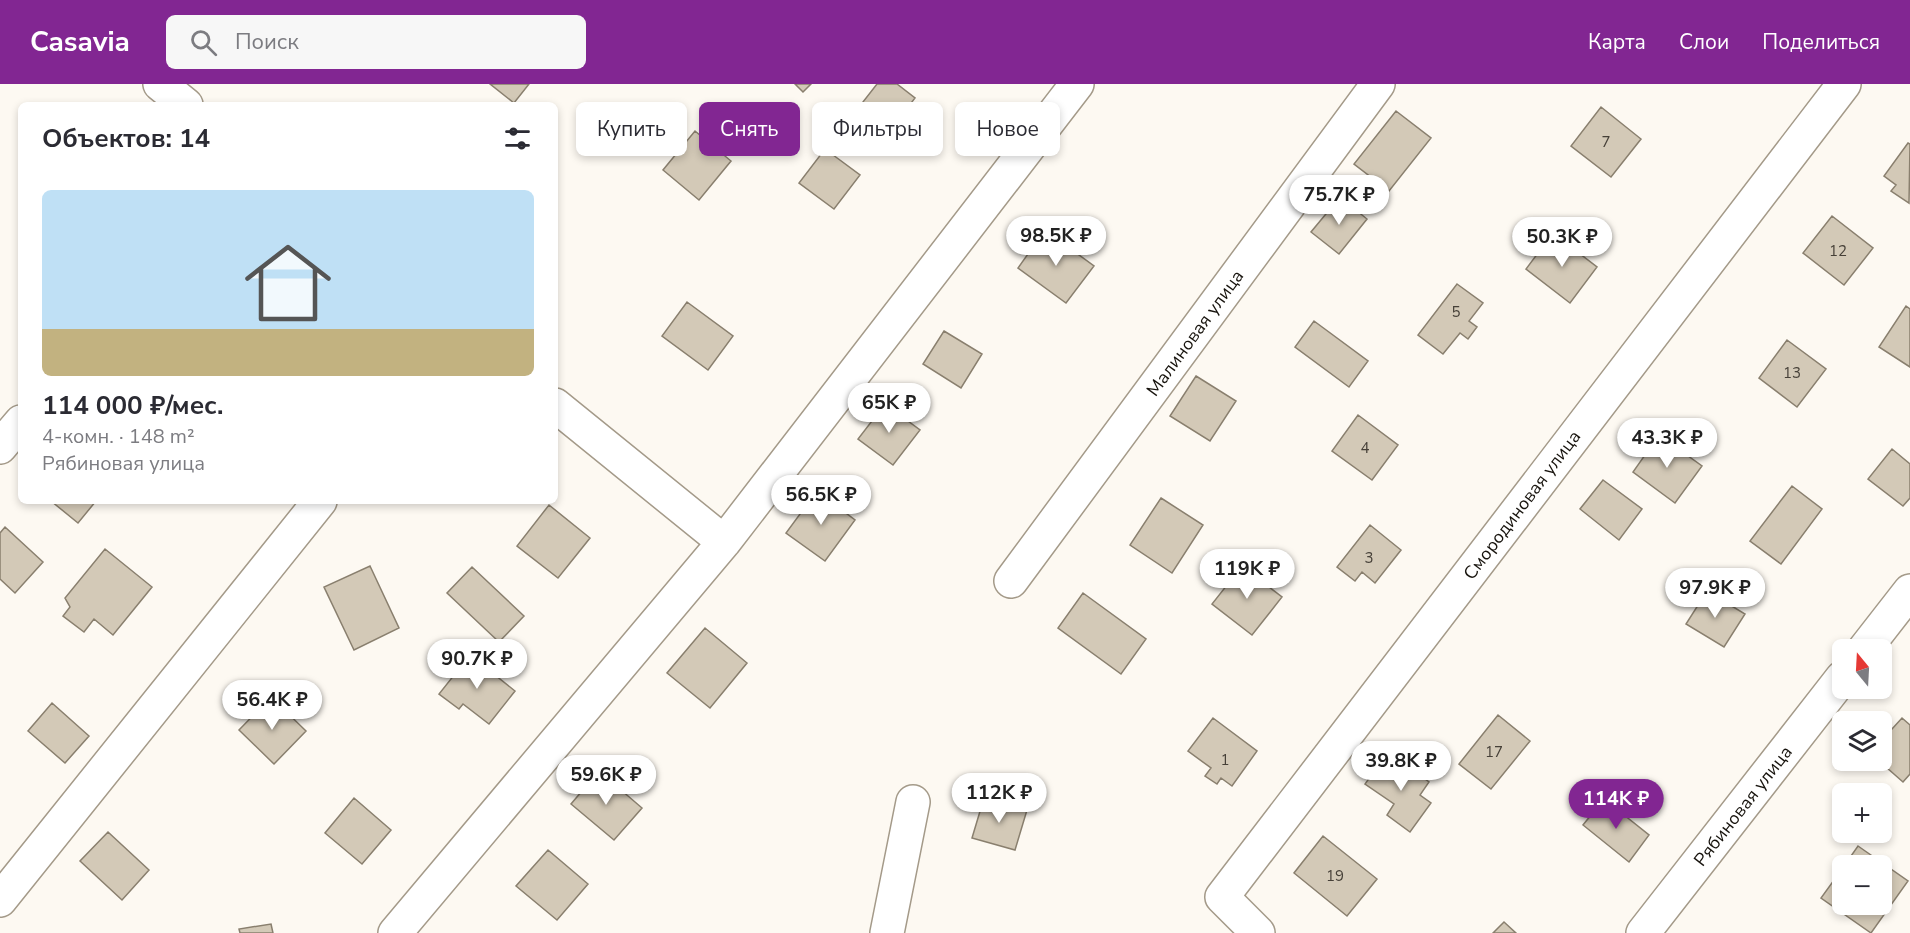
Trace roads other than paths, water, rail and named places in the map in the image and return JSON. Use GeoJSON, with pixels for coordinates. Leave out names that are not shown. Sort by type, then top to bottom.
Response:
{"type":"FeatureCollection","features":[{"type":"Feature","properties":{"kind":"street"},"geometry":{"type":"LineString","coordinates":[[160,84],[182,102]]}},
{"type":"Feature","properties":{"kind":"street"},"geometry":{"type":"LineString","coordinates":[[395,933],[724,542],[1077,84]]}},
{"type":"Feature","properties":{"kind":"street","name":"Малиновая улица"},"geometry":{"type":"LineString","coordinates":[[1011,581],[1378,84]]}},
{"type":"Feature","properties":{"kind":"street","name":"Смородиновая улица"},"geometry":{"type":"LineString","coordinates":[[1258,933],[1222,897],[1844,84]]}},
{"type":"Feature","properties":{"kind":"street"},"geometry":{"type":"LineString","coordinates":[[558,407],[724,542]]}},
{"type":"Feature","properties":{"kind":"street"},"geometry":{"type":"LineString","coordinates":[[0,447],[18,426]]}},
{"type":"Feature","properties":{"kind":"street"},"geometry":{"type":"LineString","coordinates":[[0,900],[318,504]]}},
{"type":"Feature","properties":{"kind":"street"},"geometry":{"type":"LineString","coordinates":[[1873,639],[1910,591]]}},
{"type":"Feature","properties":{"kind":"street","name":"Рябиновая улица"},"geometry":{"type":"LineString","coordinates":[[1643,933],[1832,691]]}},
{"type":"Feature","properties":{"kind":"street"},"geometry":{"type":"LineString","coordinates":[[887,933],[913,802]]}}]}
